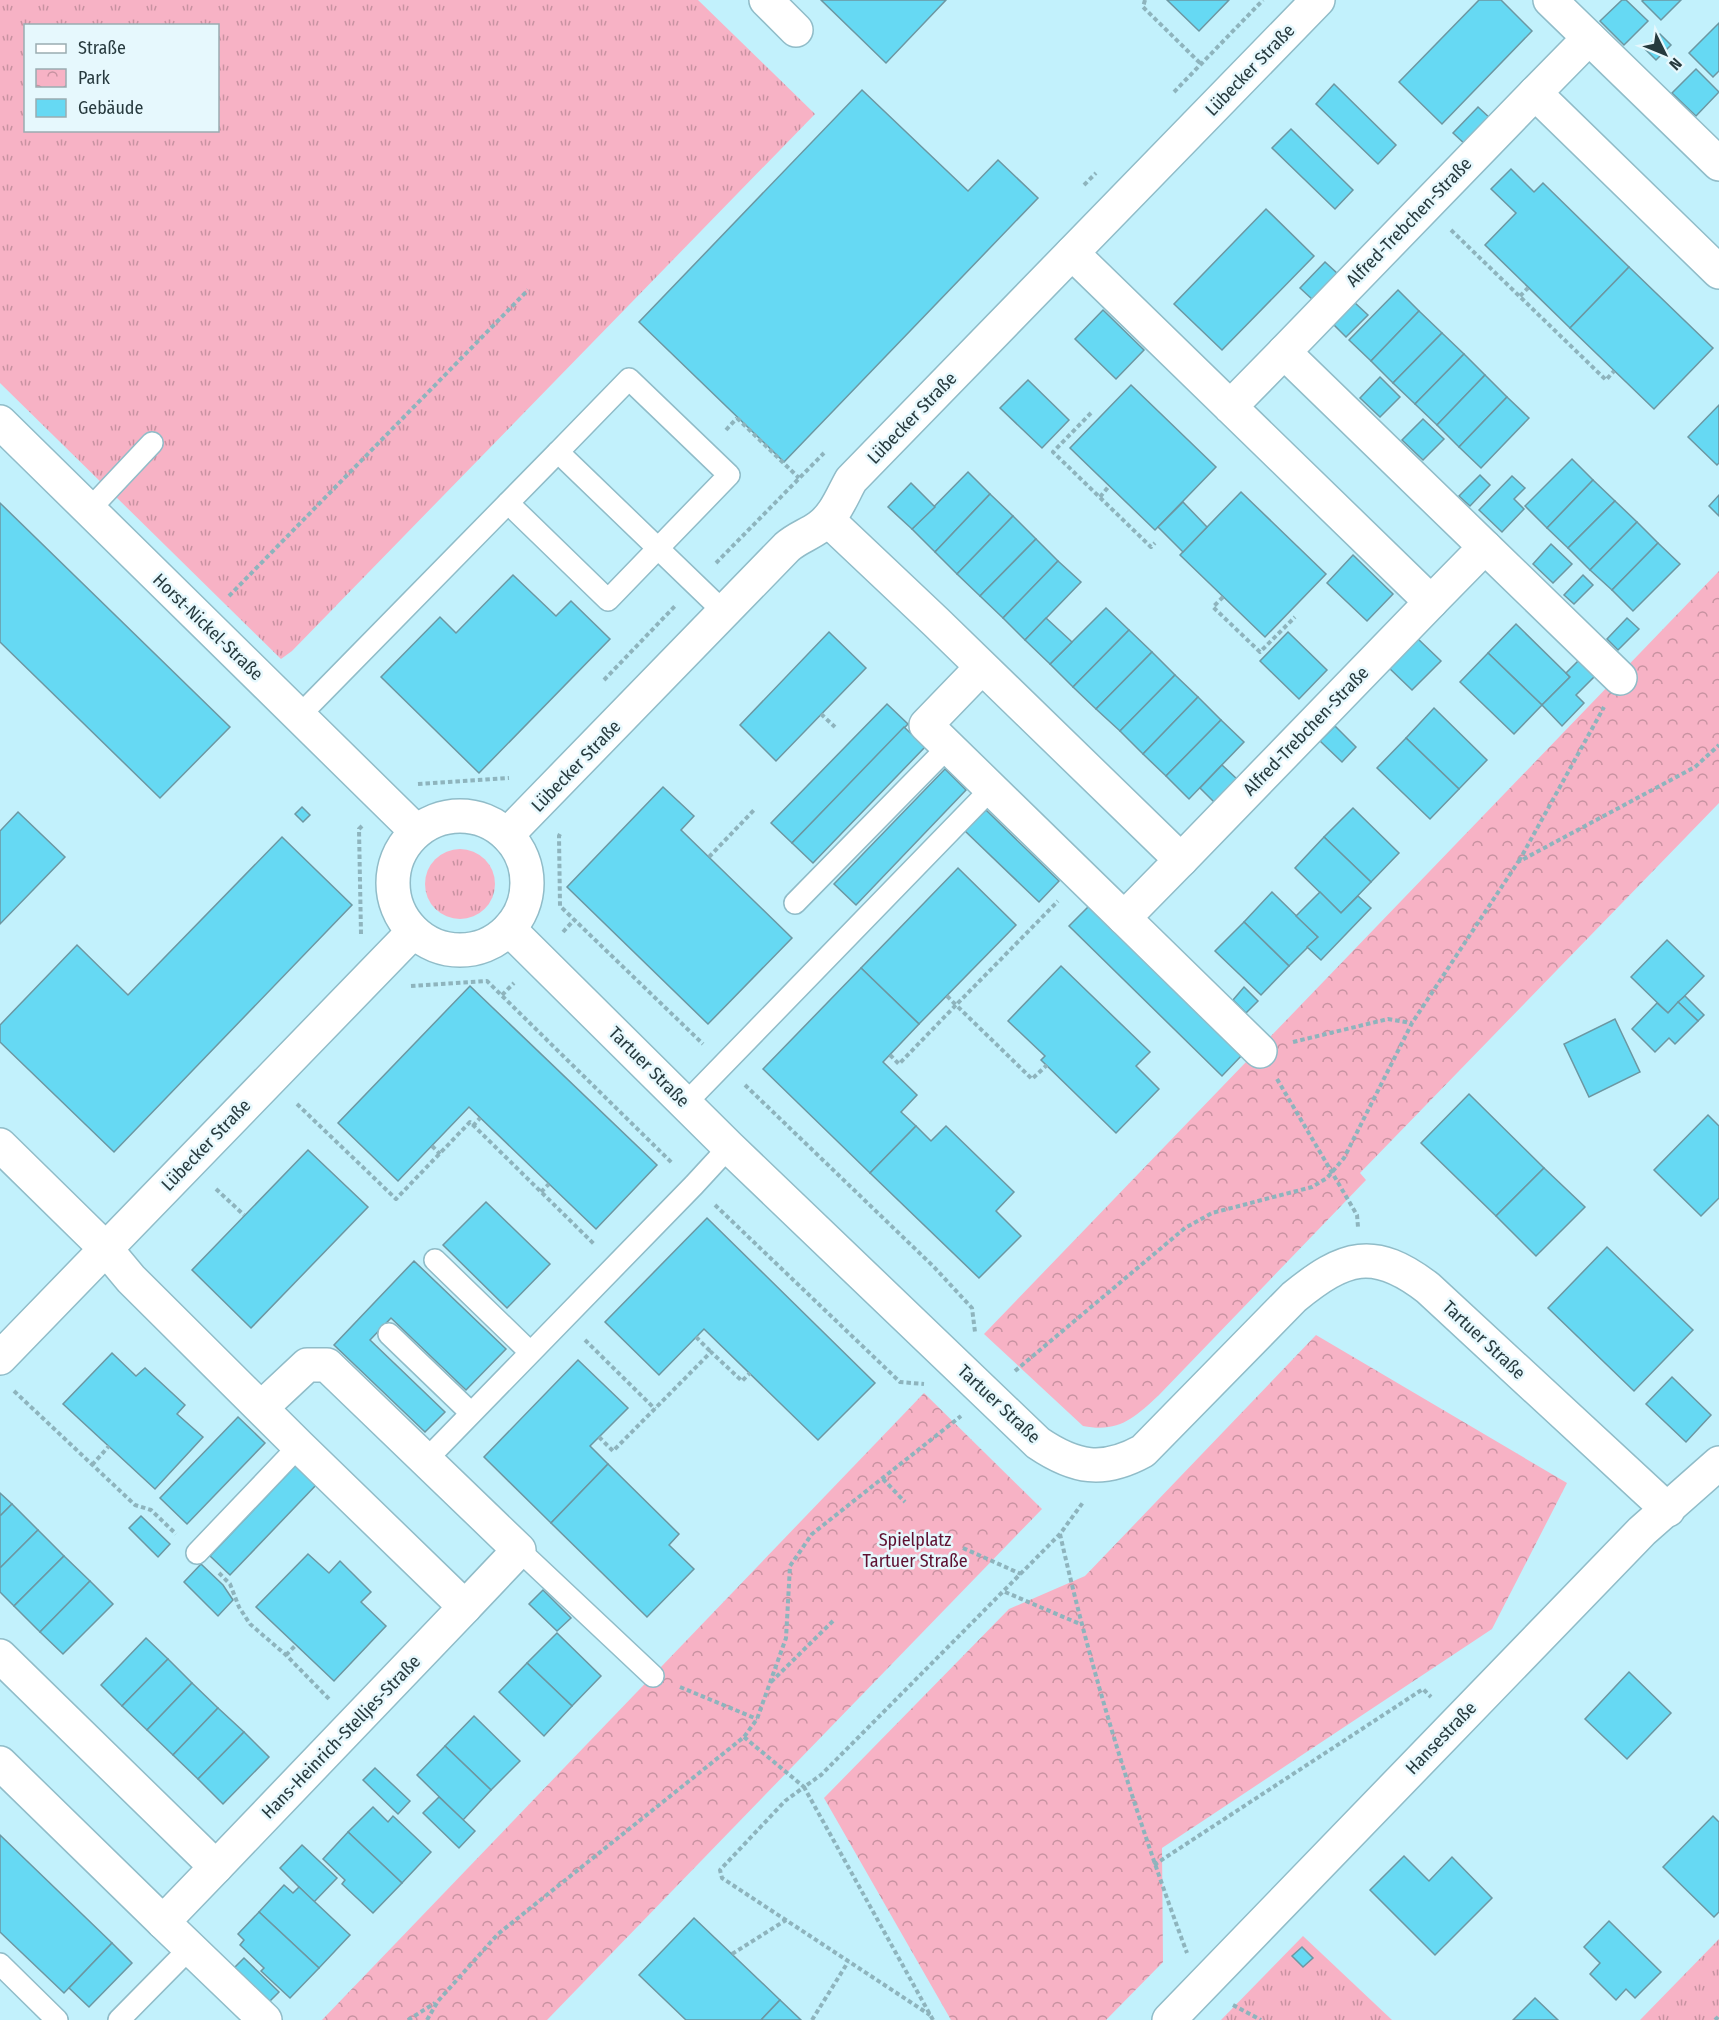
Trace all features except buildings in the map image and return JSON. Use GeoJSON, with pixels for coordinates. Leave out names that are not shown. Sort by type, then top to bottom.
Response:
{"type":"FeatureCollection","features":[{"type":"Feature","properties":{"kind":"street"},"geometry":{"type":"LineString","coordinates":[[766,0],[796,30]]}},
{"type":"Feature","properties":{"kind":"street","name":"Lübecker Straße"},"geometry":{"type":"LineString","coordinates":[[507,835],[796,538],[820,527],[828,520],[851,480],[1318,0]]}},
{"type":"Feature","properties":{"kind":"street"},"geometry":{"type":"LineString","coordinates":[[1550,0],[1719,164]]}},
{"type":"Feature","properties":{"kind":"street","name":"Alfred-Trebchen-Straße"},"geometry":{"type":"LineString","coordinates":[[1230,407],[1589,38]]}},
{"type":"Feature","properties":{"kind":"street"},"geometry":{"type":"LineString","coordinates":[[1535,93],[1719,272]]}},
{"type":"Feature","properties":{"kind":"street"},"geometry":{"type":"LineString","coordinates":[[1072,253],[1431,602]]}},
{"type":"Feature","properties":{"kind":"street"},"geometry":{"type":"LineString","coordinates":[[1284,351],[1620,678]]}},
{"type":"Feature","properties":{"kind":"street","name":"Horst-Nickel-Straße"},"geometry":{"type":"LineString","coordinates":[[1,424],[416,831]]}},
{"type":"Feature","properties":{"kind":"street"},"geometry":{"type":"LineString","coordinates":[[828,520],[1181,860]]}},
{"type":"Feature","properties":{"kind":"street","name":"Alfred-Trebchen-Straße"},"geometry":{"type":"LineString","coordinates":[[1124,918],[1485,547]]}},
{"type":"Feature","properties":{"kind":"street"},"geometry":{"type":"LineString","coordinates":[[982,667],[926,725],[1260,1051]]}},
{"type":"Feature","properties":{"kind":"street"},"geometry":{"type":"LineString","coordinates":[[463,816],[487,822],[507,835],[521,856],[527,879],[524,904],[509,929],[491,944],[464,951],[436,947],[413,932],[397,908],[392,881],[399,854],[416,831],[438,820],[463,816]]}},
{"type":"Feature","properties":{"kind":"street","name":"Tartuer Straße"},"geometry":{"type":"LineString","coordinates":[[509,929],[729,1147],[1038,1443],[1068,1460],[1097,1466],[1126,1461],[1143,1451],[1294,1297],[1318,1277],[1335,1268],[1360,1262],[1385,1263],[1397,1267],[1428,1288],[1668,1510]]}},
{"type":"Feature","properties":{"kind":"street","name":"Lübecker Straße"},"geometry":{"type":"LineString","coordinates":[[0,1358],[413,932]]}},
{"type":"Feature","properties":{"kind":"street"},"geometry":{"type":"LineString","coordinates":[[0,1145],[106,1249],[131,1279],[299,1446],[465,1607]]}},
{"type":"Feature","properties":{"kind":"street"},"geometry":{"type":"LineString","coordinates":[[261,1408],[307,1365],[327,1365],[519,1550]]}},
{"type":"Feature","properties":{"kind":"street","name":"Hansestraße"},"geometry":{"type":"LineString","coordinates":[[1169,2020],[1642,1531],[1719,1463]]}},
{"type":"Feature","properties":{"kind":"street","name":"Hans-Heinrich-Stelljes-Straße"},"geometry":{"type":"LineString","coordinates":[[163,1922],[519,1550]]}},
{"type":"Feature","properties":{"kind":"street"},"geometry":{"type":"LineString","coordinates":[[5,1670],[216,1867]]}},
{"type":"Feature","properties":{"kind":"street"},"geometry":{"type":"LineString","coordinates":[[0,1764],[265,2020]]}},
{"type":"Feature","properties":{"kind":"lane"},"geometry":{"type":"LineString","coordinates":[[299,716],[629,379],[729,475],[608,600],[508,503]]}},
{"type":"Feature","properties":{"kind":"lane"},"geometry":{"type":"LineString","coordinates":[[89,510],[152,442]]}},
{"type":"Feature","properties":{"kind":"lane"},"geometry":{"type":"LineString","coordinates":[[558,452],[724,612]]}},
{"type":"Feature","properties":{"kind":"lane"},"geometry":{"type":"LineString","coordinates":[[795,903],[948,747]]}},
{"type":"Feature","properties":{"kind":"lane"},"geometry":{"type":"LineString","coordinates":[[686,1104],[991,789]]}},
{"type":"Feature","properties":{"kind":"lane"},"geometry":{"type":"LineString","coordinates":[[426,1460],[729,1147]]}},
{"type":"Feature","properties":{"kind":"lane"},"geometry":{"type":"LineString","coordinates":[[435,1260],[530,1352]]}},
{"type":"Feature","properties":{"kind":"lane"},"geometry":{"type":"LineString","coordinates":[[389,1334],[471,1413]]}},
{"type":"Feature","properties":{"kind":"lane"},"geometry":{"type":"LineString","coordinates":[[196,1553],[299,1446]]}},
{"type":"Feature","properties":{"kind":"lane"},"geometry":{"type":"LineString","coordinates":[[519,1550],[653,1676]]}},
{"type":"Feature","properties":{"kind":"lane"},"geometry":{"type":"LineString","coordinates":[[119,2020],[190,1948]]}},
{"type":"Feature","properties":{"kind":"lane"},"geometry":{"type":"LineString","coordinates":[[0,1964],[57,2020]]}},
{"type":"Feature","properties":{"kind":"path"},"geometry":{"type":"LineString","coordinates":[[1145,0],[1143,7],[1201,64]]}},
{"type":"Feature","properties":{"kind":"path"},"geometry":{"type":"LineString","coordinates":[[1426,205],[1606,380],[1614,371]]}},
{"type":"Feature","properties":{"kind":"path"},"geometry":{"type":"LineString","coordinates":[[1520,296],[1528,288]]}},
{"type":"Feature","properties":{"kind":"path"},"geometry":{"type":"LineString","coordinates":[[203,622],[528,290]]}},
{"type":"Feature","properties":{"kind":"path"},"geometry":{"type":"LineString","coordinates":[[1091,413],[1053,452],[1150,547],[1155,543]]}},
{"type":"Feature","properties":{"kind":"path"},"geometry":{"type":"LineString","coordinates":[[737,418],[799,478]]}},
{"type":"Feature","properties":{"kind":"path"},"geometry":{"type":"LineString","coordinates":[[1100,497],[1110,486]]}},
{"type":"Feature","properties":{"kind":"path"},"geometry":{"type":"LineString","coordinates":[[598,686],[695,585]]}},
{"type":"Feature","properties":{"kind":"path"},"geometry":{"type":"LineString","coordinates":[[1223,597],[1213,607],[1260,652],[1295,617]]}},
{"type":"Feature","properties":{"kind":"path"},"geometry":{"type":"LineString","coordinates":[[426,2020],[438,2001],[498,1934],[744,1737],[757,1719],[786,1638],[790,1566],[812,1534],[987,1394],[1185,1228],[1212,1213],[1312,1186],[1333,1172],[1344,1158],[1412,1023],[1518,862],[1620,678]]}},
{"type":"Feature","properties":{"kind":"path"},"geometry":{"type":"LineString","coordinates":[[821,714],[835,727]]}},
{"type":"Feature","properties":{"kind":"path"},"geometry":{"type":"LineString","coordinates":[[1518,862],[1695,767],[1713,753],[1719,745]]}},
{"type":"Feature","properties":{"kind":"path"},"geometry":{"type":"LineString","coordinates":[[1713,753],[1719,759]]}},
{"type":"Feature","properties":{"kind":"path"},"geometry":{"type":"LineString","coordinates":[[410,777],[417,784],[508,779],[516,771]]}},
{"type":"Feature","properties":{"kind":"path"},"geometry":{"type":"LineString","coordinates":[[709,857],[755,809]]}},
{"type":"Feature","properties":{"kind":"path"},"geometry":{"type":"LineString","coordinates":[[559,836],[560,906],[934,1267],[972,1308],[975,1335]]}},
{"type":"Feature","properties":{"kind":"path"},"geometry":{"type":"LineString","coordinates":[[890,1055],[899,1064],[1081,876]]}},
{"type":"Feature","properties":{"kind":"path"},"geometry":{"type":"LineString","coordinates":[[487,981],[694,1185],[900,1382],[935,1384]]}},
{"type":"Feature","properties":{"kind":"path"},"geometry":{"type":"LineString","coordinates":[[947,996],[1032,1079],[1047,1065]]}},
{"type":"Feature","properties":{"kind":"path"},"geometry":{"type":"LineString","coordinates":[[1360,1262],[1357,1215],[1260,1051],[1388,1019],[1412,1023]]}},
{"type":"Feature","properties":{"kind":"path"},"geometry":{"type":"LineString","coordinates":[[297,1104],[396,1199],[470,1122],[615,1264]]}},
{"type":"Feature","properties":{"kind":"path"},"geometry":{"type":"LineString","coordinates":[[473,1125],[480,1118]]}},
{"type":"Feature","properties":{"kind":"path"},"geometry":{"type":"LineString","coordinates":[[432,1146],[440,1154]]}},
{"type":"Feature","properties":{"kind":"path"},"geometry":{"type":"LineString","coordinates":[[541,1192],[549,1184]]}},
{"type":"Feature","properties":{"kind":"path"},"geometry":{"type":"LineString","coordinates":[[216,1189],[244,1215]]}},
{"type":"Feature","properties":{"kind":"path"},"geometry":{"type":"LineString","coordinates":[[563,1318],[655,1409]]}},
{"type":"Feature","properties":{"kind":"path"},"geometry":{"type":"LineString","coordinates":[[696,1337],[742,1381],[750,1373]]}},
{"type":"Feature","properties":{"kind":"path"},"geometry":{"type":"LineString","coordinates":[[599,1437],[614,1451],[711,1352]]}},
{"type":"Feature","properties":{"kind":"path"},"geometry":{"type":"LineString","coordinates":[[92,1465],[109,1446]]}},
{"type":"Feature","properties":{"kind":"path"},"geometry":{"type":"LineString","coordinates":[[883,1479],[905,1502]]}},
{"type":"Feature","properties":{"kind":"path"},"geometry":{"type":"LineString","coordinates":[[932,2018],[722,1878],[720,1870],[785,1801],[821,1775],[1060,1534],[1080,1624],[1154,1865],[1189,1959],[1207,1981]]}},
{"type":"Feature","properties":{"kind":"path"},"geometry":{"type":"LineString","coordinates":[[963,1548],[1022,1574]]}},
{"type":"Feature","properties":{"kind":"path"},"geometry":{"type":"LineString","coordinates":[[1005,1592],[1080,1624]]}},
{"type":"Feature","properties":{"kind":"path"},"geometry":{"type":"LineString","coordinates":[[769,1684],[833,1621]]}},
{"type":"Feature","properties":{"kind":"path"},"geometry":{"type":"LineString","coordinates":[[286,1655],[296,1645]]}},
{"type":"Feature","properties":{"kind":"path"},"geometry":{"type":"LineString","coordinates":[[653,1676],[757,1719]]}},
{"type":"Feature","properties":{"kind":"path"},"geometry":{"type":"LineString","coordinates":[[1154,1865],[1423,1689],[1457,1722]]}},
{"type":"Feature","properties":{"kind":"path"},"geometry":{"type":"LineString","coordinates":[[744,1737],[804,1787],[932,2018]]}},
{"type":"Feature","properties":{"kind":"path"},"geometry":{"type":"LineString","coordinates":[[732,1953],[786,1920]]}},
{"type":"Feature","properties":{"kind":"path"},"geometry":{"type":"LineString","coordinates":[[812,2020],[848,1962]]}},
{"type":"Feature","properties":{"kind":"path"},"geometry":{"type":"LineString","coordinates":[[408,2020],[438,2001]]}},
{"type":"Feature","properties":{"kind":"path"},"geometry":{"type":"LineString","coordinates":[[1715,2020],[1719,2016]]}},
{"type":"Feature","properties":{"kind":"green space"},"geometry":{"type":"Polygon","coordinates":[[[0,0],[698,0],[815,114],[292,651],[281,659],[0,383],[0,0]]]}},
{"type":"Feature","properties":{"kind":"green space"},"geometry":{"type":"Polygon","coordinates":[[[1719,571],[1719,803],[1360,1173],[1366,1180],[1159,1395],[1142,1411],[1125,1422],[1107,1427],[1083,1426],[984,1334],[1719,571]]]}},
{"type":"Feature","properties":{"kind":"green space"},"geometry":{"type":"Polygon","coordinates":[[[460,849],[473,852],[485,859],[492,871],[495,884],[492,897],[485,909],[473,916],[460,919],[447,916],[435,909],[428,897],[425,884],[428,871],[435,859],[447,852],[460,849]]]}},
{"type":"Feature","properties":{"kind":"green space"},"geometry":{"type":"Polygon","coordinates":[[[1316,1335],[1567,1483],[1492,1629],[1162,1848],[1163,1962],[1106,2020],[951,2020],[824,1798],[1009,1609],[1085,1576],[1316,1335]]]}},
{"type":"Feature","properties":{"kind":"green space","name":"Spielplatz Tartuer Straße"},"geometry":{"type":"Polygon","coordinates":[[[924,1393],[1042,1509],[547,2020],[322,2020],[924,1393]]]}},
{"type":"Feature","properties":{"kind":"green space"},"geometry":{"type":"Polygon","coordinates":[[[1303,1936],[1392,2020],[1221,2020],[1303,1936]]]}},
{"type":"Feature","properties":{"kind":"green space"},"geometry":{"type":"Polygon","coordinates":[[[1719,1939],[1719,2020],[1640,2020],[1719,1939]]]}}]}
